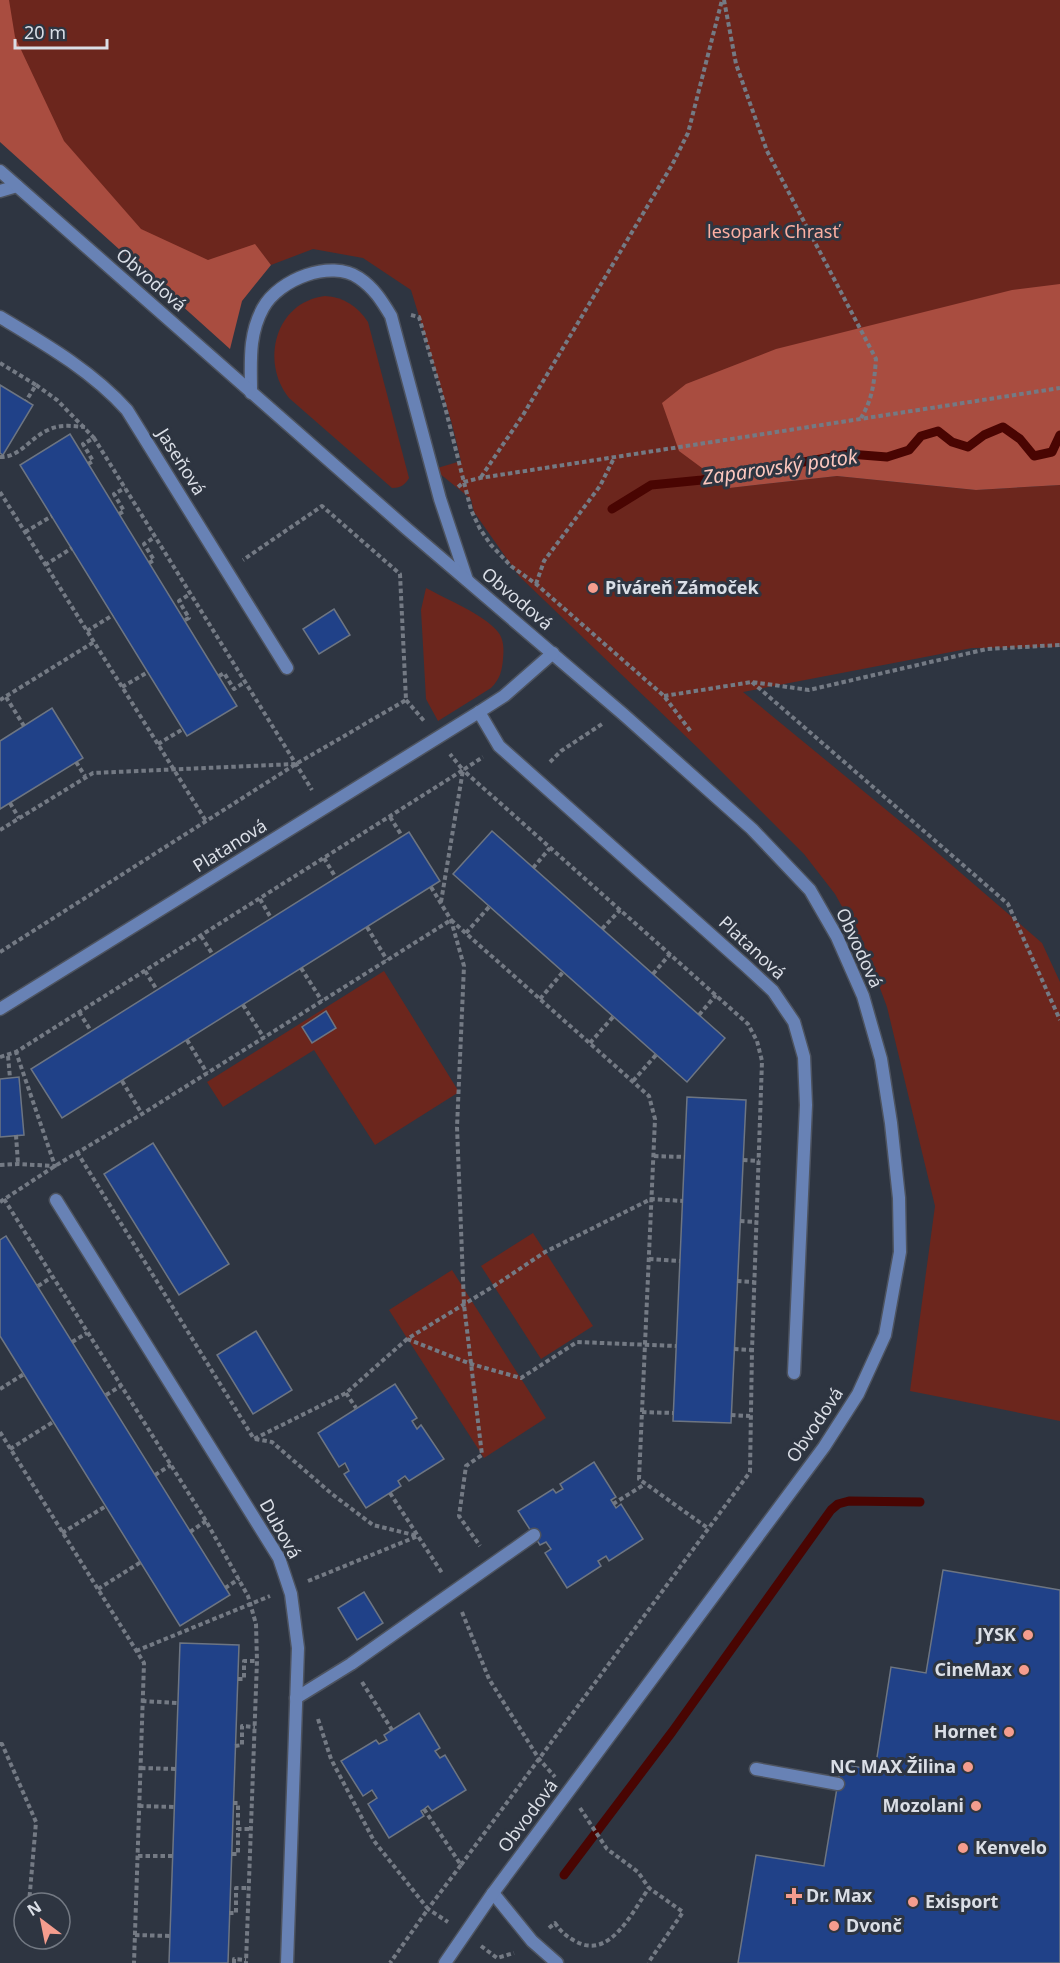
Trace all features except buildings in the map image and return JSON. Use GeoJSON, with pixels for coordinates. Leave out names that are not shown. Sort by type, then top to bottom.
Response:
{"type":"FeatureCollection","features":[{"type":"Feature","properties":{"kind":"street","name":"Obvodová"},"geometry":{"type":"LineString","coordinates":[[0,171],[753,830],[810,891],[837,937],[863,996],[881,1059],[899,1198],[900,1252],[885,1335],[858,1394],[824,1447],[494,1893],[445,1963]]}},
{"type":"Feature","properties":{"kind":"street"},"geometry":{"type":"LineString","coordinates":[[0,191],[17,186]]}},
{"type":"Feature","properties":{"kind":"street"},"geometry":{"type":"LineString","coordinates":[[251,393],[251,339],[264,306],[285,284],[312,273],[336,270],[358,277],[379,294],[391,316],[440,499],[467,580]]}},
{"type":"Feature","properties":{"kind":"street","name":"Jaseňová"},"geometry":{"type":"LineString","coordinates":[[0,317],[64,356],[127,410],[287,668]]}},
{"type":"Feature","properties":{"kind":"street","name":"Platanová"},"geometry":{"type":"LineString","coordinates":[[0,1009],[504,696],[553,653]]}},
{"type":"Feature","properties":{"kind":"street","name":"Platanová"},"geometry":{"type":"LineString","coordinates":[[479,712],[500,746],[773,991],[794,1022],[804,1057],[806,1105],[794,1372]]}},
{"type":"Feature","properties":{"kind":"street","name":"Dubová"},"geometry":{"type":"LineString","coordinates":[[56,1200],[279,1558],[291,1594],[298,1648],[287,1963]]}},
{"type":"Feature","properties":{"kind":"street"},"geometry":{"type":"LineString","coordinates":[[296,1698],[351,1664],[534,1535]]}},
{"type":"Feature","properties":{"kind":"street"},"geometry":{"type":"LineString","coordinates":[[756,1769],[838,1784]]}},
{"type":"Feature","properties":{"kind":"street"},"geometry":{"type":"LineString","coordinates":[[494,1893],[532,1941],[557,1963]]}},
{"type":"Feature","properties":{"kind":"path"},"geometry":{"type":"LineString","coordinates":[[723,0],[736,63],[767,151],[876,359],[870,403],[861,419]]}},
{"type":"Feature","properties":{"kind":"path"},"geometry":{"type":"LineString","coordinates":[[480,478],[523,415],[672,165],[688,134],[723,0]]}},
{"type":"Feature","properties":{"kind":"path"},"geometry":{"type":"LineString","coordinates":[[387,310],[419,317],[471,510],[491,545],[511,566],[536,584],[664,696],[692,733]]}},
{"type":"Feature","properties":{"kind":"path"},"geometry":{"type":"LineString","coordinates":[[0,363],[57,400],[94,438],[323,809]]}},
{"type":"Feature","properties":{"kind":"path"},"geometry":{"type":"LineString","coordinates":[[26,401],[36,385]]}},
{"type":"Feature","properties":{"kind":"path"},"geometry":{"type":"LineString","coordinates":[[464,482],[1060,388]]}},
{"type":"Feature","properties":{"kind":"path"},"geometry":{"type":"LineString","coordinates":[[0,457],[14,454],[30,440],[50,429],[65,425],[85,427]]}},
{"type":"Feature","properties":{"kind":"path"},"geometry":{"type":"LineString","coordinates":[[88,464],[93,461],[82,444],[94,438]]}},
{"type":"Feature","properties":{"kind":"path"},"geometry":{"type":"LineString","coordinates":[[536,584],[544,561],[600,486],[614,457]]}},
{"type":"Feature","properties":{"kind":"path"},"geometry":{"type":"LineString","coordinates":[[119,514],[124,511],[114,494],[124,488]]}},
{"type":"Feature","properties":{"kind":"path"},"geometry":{"type":"LineString","coordinates":[[0,492],[206,821]]}},
{"type":"Feature","properties":{"kind":"path"},"geometry":{"type":"LineString","coordinates":[[227,572],[322,506],[400,574],[406,699],[463,771],[748,1024],[757,1041],[762,1061],[750,1472],[461,1865]]}},
{"type":"Feature","properties":{"kind":"path"},"geometry":{"type":"LineString","coordinates":[[25,532],[52,516]]}},
{"type":"Feature","properties":{"kind":"path"},"geometry":{"type":"LineString","coordinates":[[149,563],[154,560],[144,544],[155,537]]}},
{"type":"Feature","properties":{"kind":"path"},"geometry":{"type":"LineString","coordinates":[[45,565],[72,549]]}},
{"type":"Feature","properties":{"kind":"path"},"geometry":{"type":"LineString","coordinates":[[185,620],[189,618],[179,601],[190,594]]}},
{"type":"Feature","properties":{"kind":"path"},"geometry":{"type":"LineString","coordinates":[[87,631],[113,615]]}},
{"type":"Feature","properties":{"kind":"path"},"geometry":{"type":"LineString","coordinates":[[0,700],[94,642]]}},
{"type":"Feature","properties":{"kind":"path"},"geometry":{"type":"LineString","coordinates":[[664,696],[752,682],[809,690],[987,649],[1060,645]]}},
{"type":"Feature","properties":{"kind":"path"},"geometry":{"type":"LineString","coordinates":[[122,687],[148,672]]}},
{"type":"Feature","properties":{"kind":"path"},"geometry":{"type":"LineString","coordinates":[[219,676],[224,673],[234,689],[244,682]]}},
{"type":"Feature","properties":{"kind":"path"},"geometry":{"type":"LineString","coordinates":[[752,682],[1008,904],[1060,1020]]}},
{"type":"Feature","properties":{"kind":"path"},"geometry":{"type":"LineString","coordinates":[[6,697],[24,726]]}},
{"type":"Feature","properties":{"kind":"path"},"geometry":{"type":"LineString","coordinates":[[0,952],[296,764],[406,699]]}},
{"type":"Feature","properties":{"kind":"path"},"geometry":{"type":"LineString","coordinates":[[561,751],[605,722]]}},
{"type":"Feature","properties":{"kind":"path"},"geometry":{"type":"LineString","coordinates":[[158,744],[183,729]]}},
{"type":"Feature","properties":{"kind":"path"},"geometry":{"type":"LineString","coordinates":[[0,1057],[16,1052],[500,746]]}},
{"type":"Feature","properties":{"kind":"path"},"geometry":{"type":"LineString","coordinates":[[76,762],[85,776]]}},
{"type":"Feature","properties":{"kind":"path"},"geometry":{"type":"LineString","coordinates":[[0,830],[93,773],[296,764]]}},
{"type":"Feature","properties":{"kind":"path"},"geometry":{"type":"LineString","coordinates":[[440,902],[463,771]]}},
{"type":"Feature","properties":{"kind":"path"},"geometry":{"type":"LineString","coordinates":[[10,803],[19,818]]}},
{"type":"Feature","properties":{"kind":"path"},"geometry":{"type":"LineString","coordinates":[[390,817],[402,836]]}},
{"type":"Feature","properties":{"kind":"path"},"geometry":{"type":"LineString","coordinates":[[533,868],[551,848]]}},
{"type":"Feature","properties":{"kind":"path"},"geometry":{"type":"LineString","coordinates":[[324,858],[336,878]]}},
{"type":"Feature","properties":{"kind":"path"},"geometry":{"type":"LineString","coordinates":[[431,887],[451,920],[464,966],[457,1127],[464,1305],[482,1455],[466,1466],[459,1516],[492,1565]]}},
{"type":"Feature","properties":{"kind":"path"},"geometry":{"type":"LineString","coordinates":[[260,899],[271,918]]}},
{"type":"Feature","properties":{"kind":"path"},"geometry":{"type":"LineString","coordinates":[[466,933],[489,907]]}},
{"type":"Feature","properties":{"kind":"path"},"geometry":{"type":"LineString","coordinates":[[602,929],[620,910]]}},
{"type":"Feature","properties":{"kind":"path"},"geometry":{"type":"LineString","coordinates":[[451,920],[649,1096],[656,1119],[639,1479],[709,1529]]}},
{"type":"Feature","properties":{"kind":"path"},"geometry":{"type":"LineString","coordinates":[[234,1963],[234,1959],[246,1961],[249,1888],[257,1661],[256,1624],[248,1596],[206,1521],[2,1201],[451,920]]}},
{"type":"Feature","properties":{"kind":"path"},"geometry":{"type":"LineString","coordinates":[[367,927],[387,960]]}},
{"type":"Feature","properties":{"kind":"path"},"geometry":{"type":"LineString","coordinates":[[201,936],[213,955]]}},
{"type":"Feature","properties":{"kind":"path"},"geometry":{"type":"LineString","coordinates":[[653,974],[670,954]]}},
{"type":"Feature","properties":{"kind":"path"},"geometry":{"type":"LineString","coordinates":[[301,968],[322,1001]]}},
{"type":"Feature","properties":{"kind":"path"},"geometry":{"type":"LineString","coordinates":[[145,971],[157,990]]}},
{"type":"Feature","properties":{"kind":"path"},"geometry":{"type":"LineString","coordinates":[[540,999],[563,972]]}},
{"type":"Feature","properties":{"kind":"path"},"geometry":{"type":"LineString","coordinates":[[699,1015],[716,995]]}},
{"type":"Feature","properties":{"kind":"path"},"geometry":{"type":"LineString","coordinates":[[243,1005],[264,1038]]}},
{"type":"Feature","properties":{"kind":"path"},"geometry":{"type":"LineString","coordinates":[[79,1012],[91,1031]]}},
{"type":"Feature","properties":{"kind":"path"},"geometry":{"type":"LineString","coordinates":[[590,1043],[613,1017]]}},
{"type":"Feature","properties":{"kind":"path"},"geometry":{"type":"LineString","coordinates":[[187,1040],[207,1073]]}},
{"type":"Feature","properties":{"kind":"path"},"geometry":{"type":"LineString","coordinates":[[16,1052],[55,1166]]}},
{"type":"Feature","properties":{"kind":"path"},"geometry":{"type":"LineString","coordinates":[[633,1081],[656,1055]]}},
{"type":"Feature","properties":{"kind":"path"},"geometry":{"type":"LineString","coordinates":[[8,1056],[10,1078]]}},
{"type":"Feature","properties":{"kind":"path"},"geometry":{"type":"LineString","coordinates":[[122,1081],[142,1114]]}},
{"type":"Feature","properties":{"kind":"path"},"geometry":{"type":"LineString","coordinates":[[16,1135],[18,1164]]}},
{"type":"Feature","properties":{"kind":"path"},"geometry":{"type":"LineString","coordinates":[[77,1152],[254,1439],[272,1442],[332,1494],[373,1524],[418,1536]]}},
{"type":"Feature","properties":{"kind":"path"},"geometry":{"type":"LineString","coordinates":[[654,1156],[685,1157]]}},
{"type":"Feature","properties":{"kind":"path"},"geometry":{"type":"LineString","coordinates":[[743,1160],[759,1161]]}},
{"type":"Feature","properties":{"kind":"path"},"geometry":{"type":"LineString","coordinates":[[0,1165],[55,1166]]}},
{"type":"Feature","properties":{"kind":"path"},"geometry":{"type":"LineString","coordinates":[[254,1439],[346,1393],[407,1339],[545,1252],[651,1199],[683,1201]]}},
{"type":"Feature","properties":{"kind":"path"},"geometry":{"type":"LineString","coordinates":[[740,1221],[756,1222]]}},
{"type":"Feature","properties":{"kind":"path"},"geometry":{"type":"LineString","coordinates":[[649,1259],[680,1261]]}},
{"type":"Feature","properties":{"kind":"path"},"geometry":{"type":"LineString","coordinates":[[38,1286],[52,1277]]}},
{"type":"Feature","properties":{"kind":"path"},"geometry":{"type":"LineString","coordinates":[[737,1281],[754,1282]]}},
{"type":"Feature","properties":{"kind":"path"},"geometry":{"type":"LineString","coordinates":[[72,1342],[87,1333]]}},
{"type":"Feature","properties":{"kind":"path"},"geometry":{"type":"LineString","coordinates":[[407,1339],[471,1364],[521,1378],[577,1342],[676,1346]]}},
{"type":"Feature","properties":{"kind":"path"},"geometry":{"type":"LineString","coordinates":[[734,1349],[752,1350]]}},
{"type":"Feature","properties":{"kind":"path"},"geometry":{"type":"LineString","coordinates":[[0,1389],[24,1374]]}},
{"type":"Feature","properties":{"kind":"path"},"geometry":{"type":"LineString","coordinates":[[105,1395],[121,1386]]}},
{"type":"Feature","properties":{"kind":"path"},"geometry":{"type":"LineString","coordinates":[[346,1393],[356,1408]]}},
{"type":"Feature","properties":{"kind":"path"},"geometry":{"type":"LineString","coordinates":[[642,1412],[673,1413]]}},
{"type":"Feature","properties":{"kind":"path"},"geometry":{"type":"LineString","coordinates":[[731,1415],[750,1416]]}},
{"type":"Feature","properties":{"kind":"path"},"geometry":{"type":"LineString","coordinates":[[10,1449],[53,1422]]}},
{"type":"Feature","properties":{"kind":"path"},"geometry":{"type":"LineString","coordinates":[[0,1432],[144,1663],[134,1963]]}},
{"type":"Feature","properties":{"kind":"path"},"geometry":{"type":"LineString","coordinates":[[155,1475],[171,1465]]}},
{"type":"Feature","properties":{"kind":"path"},"geometry":{"type":"LineString","coordinates":[[614,1504],[645,1484]]}},
{"type":"Feature","properties":{"kind":"path"},"geometry":{"type":"LineString","coordinates":[[390,1493],[453,1592],[489,1679],[539,1759],[585,1814],[607,1849],[638,1872],[649,1888]]}},
{"type":"Feature","properties":{"kind":"path"},"geometry":{"type":"LineString","coordinates":[[62,1533],[106,1506]]}},
{"type":"Feature","properties":{"kind":"path"},"geometry":{"type":"LineString","coordinates":[[190,1532],[206,1521]]}},
{"type":"Feature","properties":{"kind":"path"},"geometry":{"type":"LineString","coordinates":[[98,1589],[141,1562]]}},
{"type":"Feature","properties":{"kind":"path"},"geometry":{"type":"LineString","coordinates":[[225,1588],[239,1579]]}},
{"type":"Feature","properties":{"kind":"path"},"geometry":{"type":"LineString","coordinates":[[238,1679],[243,1679],[244,1660],[257,1661]]}},
{"type":"Feature","properties":{"kind":"path"},"geometry":{"type":"LineString","coordinates":[[351,1664],[392,1730]]}},
{"type":"Feature","properties":{"kind":"path"},"geometry":{"type":"LineString","coordinates":[[309,1690],[332,1759],[374,1841],[428,1909],[390,1963]]}},
{"type":"Feature","properties":{"kind":"path"},"geometry":{"type":"LineString","coordinates":[[142,1701],[178,1703]]}},
{"type":"Feature","properties":{"kind":"path"},"geometry":{"type":"LineString","coordinates":[[235,1746],[242,1745],[242,1726],[255,1727]]}},
{"type":"Feature","properties":{"kind":"path"},"geometry":{"type":"LineString","coordinates":[[0,1744],[2,1744],[36,1822],[30,1891]]}},
{"type":"Feature","properties":{"kind":"path"},"geometry":{"type":"LineString","coordinates":[[140,1768],[176,1769]]}},
{"type":"Feature","properties":{"kind":"path"},"geometry":{"type":"LineString","coordinates":[[232,1854],[237,1854],[238,1829],[238,1803],[233,1803]]}},
{"type":"Feature","properties":{"kind":"path"},"geometry":{"type":"LineString","coordinates":[[139,1806],[175,1807]]}},
{"type":"Feature","properties":{"kind":"path"},"geometry":{"type":"LineString","coordinates":[[424,1809],[435,1825]]}},
{"type":"Feature","properties":{"kind":"path"},"geometry":{"type":"LineString","coordinates":[[238,1829],[251,1829]]}},
{"type":"Feature","properties":{"kind":"path"},"geometry":{"type":"LineString","coordinates":[[138,1856],[173,1857]]}},
{"type":"Feature","properties":{"kind":"path"},"geometry":{"type":"LineString","coordinates":[[229,1912],[236,1913],[236,1888],[249,1888]]}},
{"type":"Feature","properties":{"kind":"path"},"geometry":{"type":"LineString","coordinates":[[648,1963],[683,1912],[666,1900]]}},
{"type":"Feature","properties":{"kind":"path"},"geometry":{"type":"LineString","coordinates":[[135,1935],[170,1936]]}},
{"type":"Feature","properties":{"kind":"green space","name":"lesopark Chrasť"},"geometry":{"type":"Polygon","coordinates":[[[0,0],[1060,0],[1060,436],[729,488],[837,476],[976,490],[1060,485],[1060,647],[972,648],[743,692],[918,836],[1042,943],[1060,982],[1060,1421],[910,1391],[935,1206],[887,1007],[865,948],[835,894],[804,854],[699,749],[519,576],[474,512],[471,499],[434,469],[461,461],[411,290],[363,258],[313,249],[271,265],[258,249],[223,308],[0,123],[0,0]]]}},
{"type":"Feature","properties":{"kind":"green space"},"geometry":{"type":"Polygon","coordinates":[[[325,296],[349,303],[368,322],[409,478],[400,487],[392,488],[289,398],[280,384],[275,368],[274,351],[277,336],[284,321],[294,309],[308,301],[325,296]]]}},
{"type":"Feature","properties":{"kind":"green space"},"geometry":{"type":"Polygon","coordinates":[[[426,588],[484,620],[498,632],[503,645],[501,671],[494,685],[438,721],[426,699],[421,610],[426,588]]]}},
{"type":"Feature","properties":{"kind":"green space"},"geometry":{"type":"Polygon","coordinates":[[[384,971],[459,1092],[375,1145],[314,1050],[223,1107],[207,1082],[384,971]]]}},
{"type":"Feature","properties":{"kind":"green space"},"geometry":{"type":"Polygon","coordinates":[[[533,1233],[593,1326],[541,1359],[481,1266],[533,1233]]]}},
{"type":"Feature","properties":{"kind":"green space"},"geometry":{"type":"Polygon","coordinates":[[[452,1270],[546,1418],[484,1458],[389,1310],[452,1270]]]}},
{"type":"Feature","properties":{"kind":"shaded area"},"geometry":{"type":"Polygon","coordinates":[[[0,0],[9,0],[15,37],[64,141],[141,229],[208,260],[255,244],[271,265],[242,301],[230,349],[0,142],[0,0]]]}},
{"type":"Feature","properties":{"kind":"shaded area"},"geometry":{"type":"Polygon","coordinates":[[[1060,284],[1060,485],[976,490],[837,476],[729,488],[679,451],[662,403],[686,384],[776,349],[1012,290],[1060,284]]]}},
{"type":"Feature","properties":{"kind":"waterway","name":"Zaparovský potok"},"geometry":{"type":"LineString","coordinates":[[612,509],[651,485],[702,480],[849,454],[887,457],[909,450],[921,436],[938,431],[952,442],[968,447],[984,435],[1003,427],[1020,439],[1034,456],[1052,452],[1060,435]]}},
{"type":"Feature","properties":{"kind":"waterway"},"geometry":{"type":"LineString","coordinates":[[564,1875],[672,1732],[831,1510],[838,1504],[849,1501],[920,1502]]}},
{"type":"Feature","properties":{"kind":"place","name":"Piváreň Zámoček"},"geometry":{"type":"Point","coordinates":[593,588]}},
{"type":"Feature","properties":{"kind":"place","name":"JYSK"},"geometry":{"type":"Point","coordinates":[1028,1635]}},
{"type":"Feature","properties":{"kind":"place","name":"CineMax"},"geometry":{"type":"Point","coordinates":[1024,1670]}},
{"type":"Feature","properties":{"kind":"place","name":"Hornet"},"geometry":{"type":"Point","coordinates":[1009,1732]}},
{"type":"Feature","properties":{"kind":"place","name":"NC MAX Žilina"},"geometry":{"type":"Point","coordinates":[968,1767]}},
{"type":"Feature","properties":{"kind":"place","name":"Mozolani"},"geometry":{"type":"Point","coordinates":[976,1806]}},
{"type":"Feature","properties":{"kind":"place","name":"Kenvelo"},"geometry":{"type":"Point","coordinates":[963,1848]}},
{"type":"Feature","properties":{"kind":"place","name":"Dr. Max"},"geometry":{"type":"Point","coordinates":[794,1896]}},
{"type":"Feature","properties":{"kind":"place","name":"Exisport"},"geometry":{"type":"Point","coordinates":[913,1902]}},
{"type":"Feature","properties":{"kind":"place","name":"Dvonč"},"geometry":{"type":"Point","coordinates":[834,1926]}}]}
